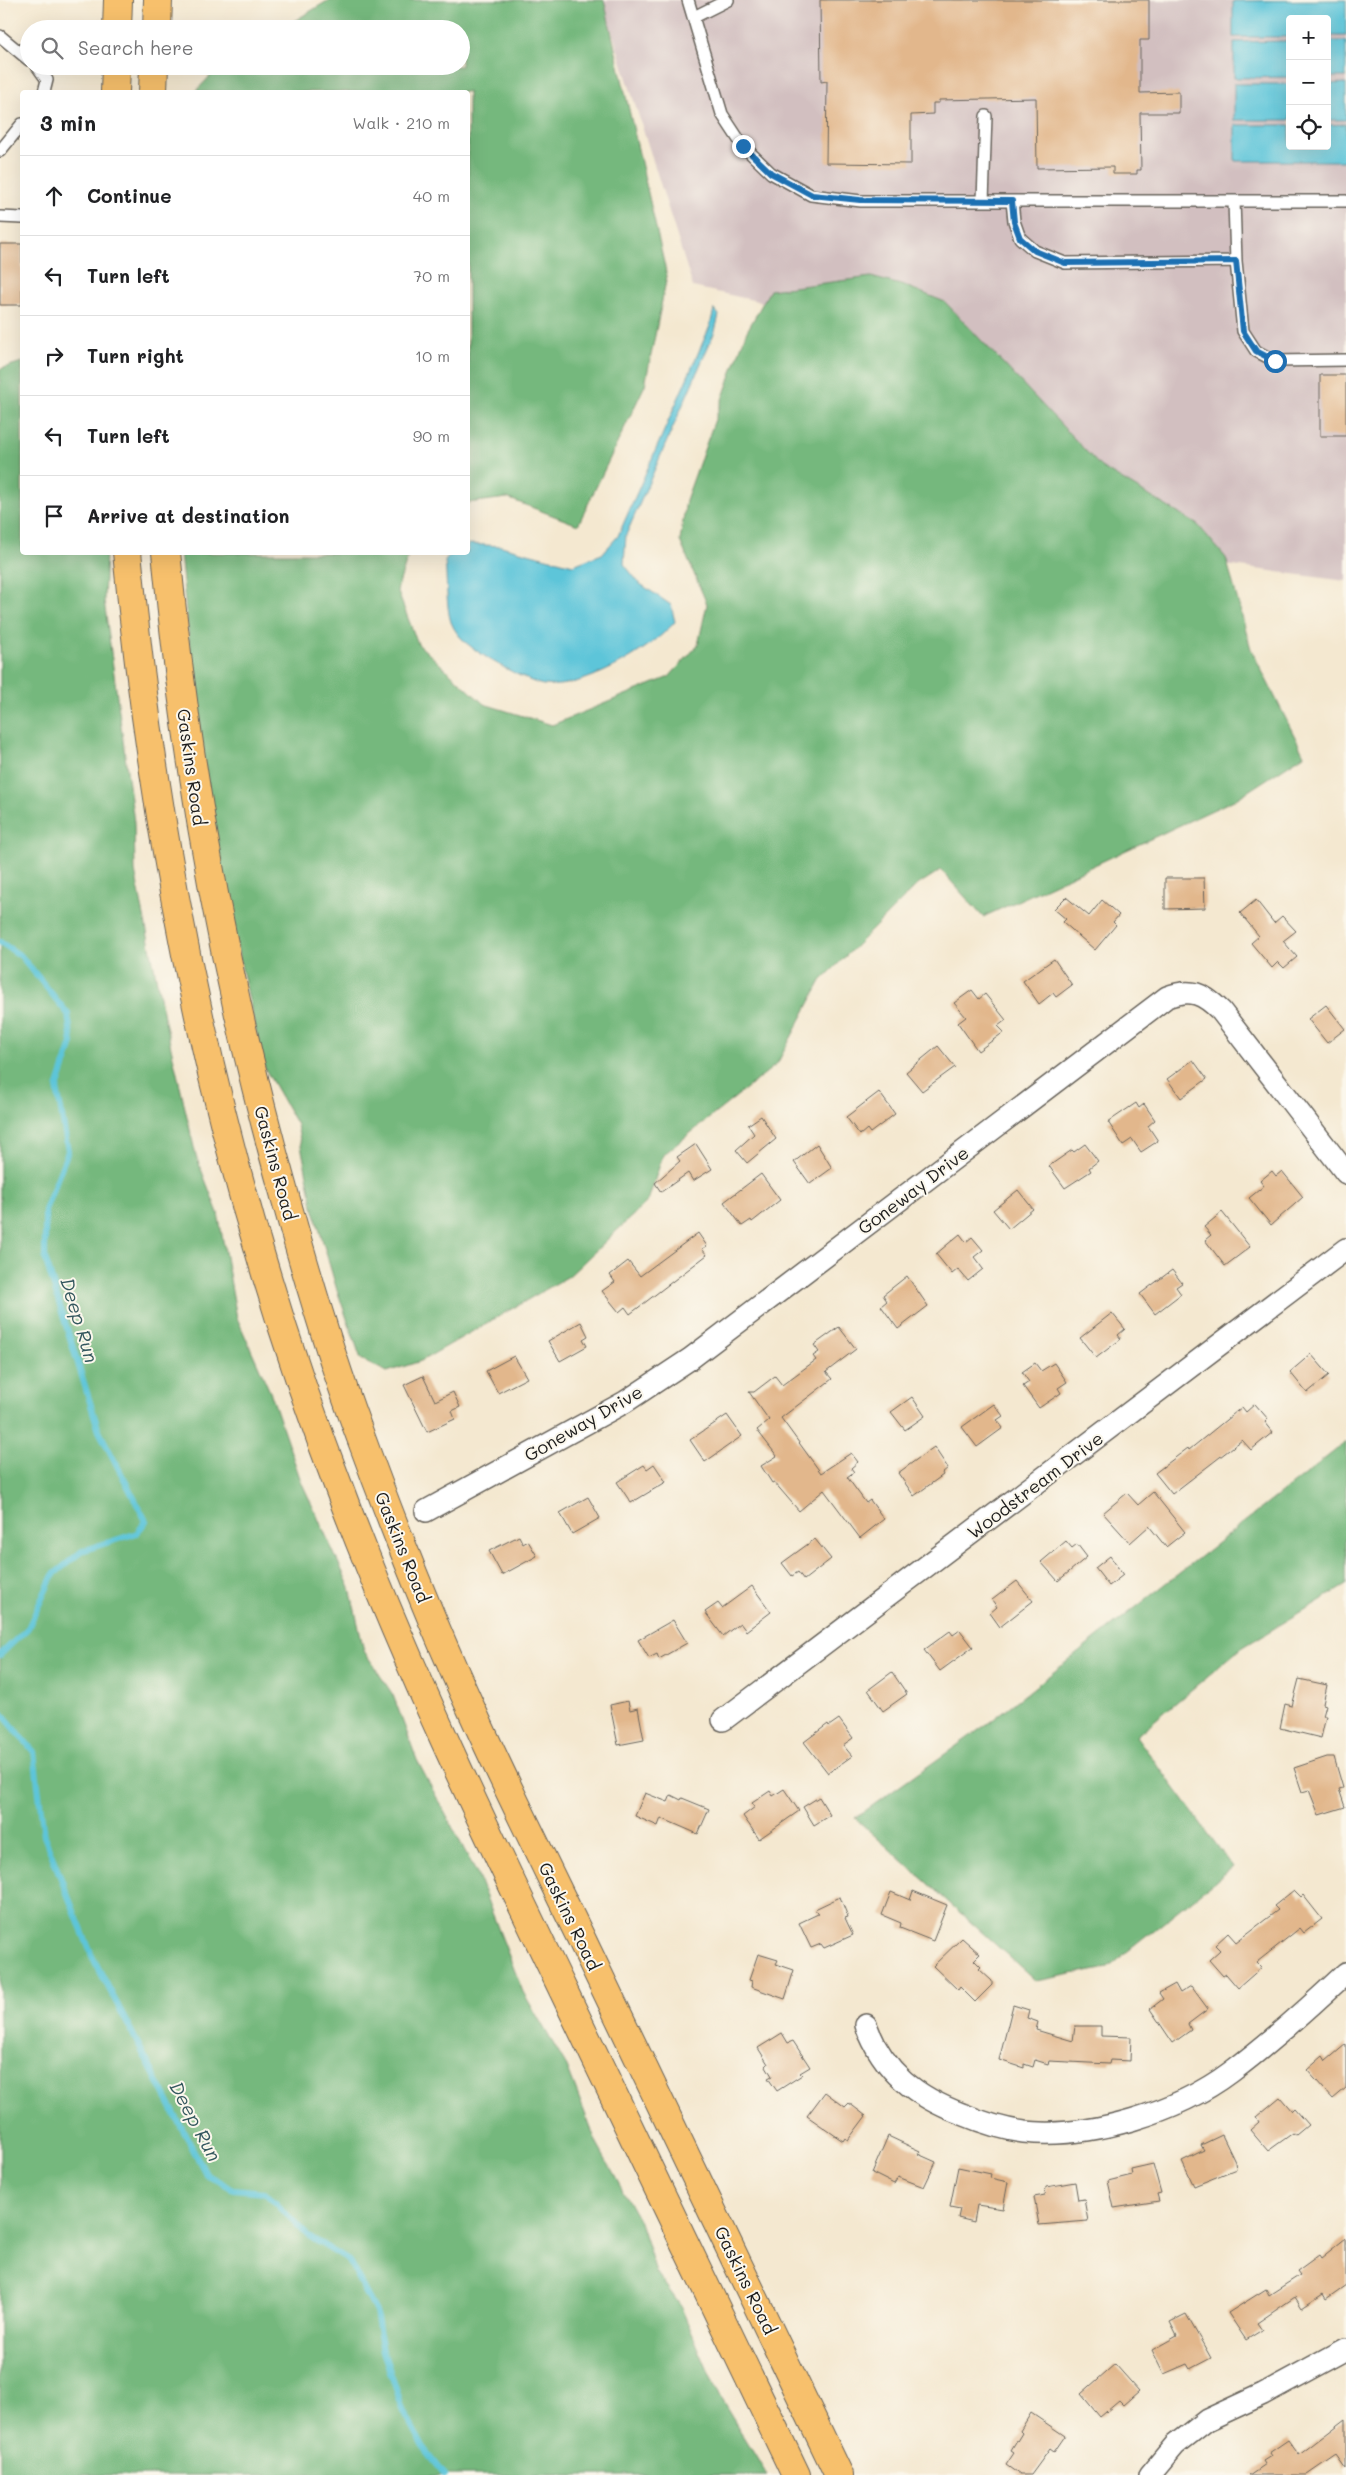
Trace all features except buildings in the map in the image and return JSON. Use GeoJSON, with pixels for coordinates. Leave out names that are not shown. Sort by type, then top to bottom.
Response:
{"type":"FeatureCollection","features":[{"type":"Feature","properties":{"kind":"main road"},"geometry":{"type":"LineString","coordinates":[[117,20],[118,0]]}},
{"type":"Feature","properties":{"kind":"main road"},"geometry":{"type":"LineString","coordinates":[[157,20],[158,0]]}},
{"type":"Feature","properties":{"kind":"main road"},"geometry":{"type":"LineString","coordinates":[[115,90],[116,75]]}},
{"type":"Feature","properties":{"kind":"main road"},"geometry":{"type":"LineString","coordinates":[[153,90],[154,75]]}},
{"type":"Feature","properties":{"kind":"main road"},"geometry":{"type":"LineString","coordinates":[[127,555],[151,759],[175,903],[204,1041],[270,1284],[308,1403],[395,1630],[458,1773],[796,2475]]}},
{"type":"Feature","properties":{"kind":"main road","name":"Gaskins Road"},"geometry":{"type":"LineString","coordinates":[[166,555],[186,733],[205,854],[230,980],[253,1078],[307,1275],[355,1422],[404,1553],[473,1713],[840,2475]]}},
{"type":"Feature","properties":{"kind":"street","name":"Goneway Drive"},"geometry":{"type":"LineString","coordinates":[[426,1511],[624,1402],[690,1358],[1167,997],[1180,992],[1194,992],[1210,999],[1346,1173]]}},
{"type":"Feature","properties":{"kind":"street","name":"Woodstream Drive"},"geometry":{"type":"LineString","coordinates":[[723,1720],[1346,1249]]}},
{"type":"Feature","properties":{"kind":"street"},"geometry":{"type":"LineString","coordinates":[[866,2025],[872,2042],[891,2071],[941,2106],[998,2126],[1024,2132],[1062,2132],[1124,2122],[1181,2101],[1206,2088],[1231,2073],[1346,1973]]}},
{"type":"Feature","properties":{"kind":"street"},"geometry":{"type":"LineString","coordinates":[[1150,2475],[1175,2445],[1207,2420],[1271,2390],[1346,2349]]}},
{"type":"Feature","properties":{"kind":"lane"},"geometry":{"type":"LineString","coordinates":[[688,0],[722,114],[743,146],[771,173],[812,195],[860,200],[1346,201]]}},
{"type":"Feature","properties":{"kind":"lane"},"geometry":{"type":"LineString","coordinates":[[694,17],[728,0]]}},
{"type":"Feature","properties":{"kind":"lane"},"geometry":{"type":"LineString","coordinates":[[0,36],[20,53]]}},
{"type":"Feature","properties":{"kind":"lane"},"geometry":{"type":"LineString","coordinates":[[43,75],[47,80],[44,90]]}},
{"type":"Feature","properties":{"kind":"lane"},"geometry":{"type":"LineString","coordinates":[[984,201],[986,116]]}},
{"type":"Feature","properties":{"kind":"lane"},"geometry":{"type":"LineString","coordinates":[[0,151],[20,126]]}},
{"type":"Feature","properties":{"kind":"lane"},"geometry":{"type":"LineString","coordinates":[[1012,201],[1014,222],[1020,238],[1035,251],[1065,263],[1236,261]]}},
{"type":"Feature","properties":{"kind":"lane"},"geometry":{"type":"LineString","coordinates":[[1234,201],[1236,261],[1243,331],[1256,351],[1275,361],[1346,360]]}},
{"type":"Feature","properties":{"kind":"lane"},"geometry":{"type":"LineString","coordinates":[[0,217],[20,218]]}},
{"type":"Feature","properties":{"kind":"shaded area"},"geometry":{"type":"Polygon","coordinates":[[[602,0],[1346,0],[1346,581],[1179,559],[926,338],[693,287],[602,0]]]}},
{"type":"Feature","properties":{"kind":"green space"},"geometry":{"type":"Polygon","coordinates":[[[329,0],[604,0],[667,276],[645,385],[578,525],[507,498],[470,503],[470,90],[197,90],[211,75],[470,75],[470,20],[296,20],[329,0]]]}},
{"type":"Feature","properties":{"kind":"green space"},"geometry":{"type":"Polygon","coordinates":[[[871,277],[908,287],[945,302],[1101,467],[1198,525],[1226,558],[1251,649],[1304,755],[1236,799],[983,917],[941,870],[916,886],[821,981],[777,1064],[663,1155],[648,1201],[569,1276],[421,1361],[387,1372],[361,1359],[336,1287],[314,1211],[297,1125],[264,1067],[227,902],[198,727],[180,555],[408,555],[397,590],[418,644],[484,704],[552,725],[669,677],[698,645],[707,604],[680,541],[686,500],[746,333],[770,290],[871,277]]]}},
{"type":"Feature","properties":{"kind":"green space"},"geometry":{"type":"Polygon","coordinates":[[[20,363],[20,555],[106,555],[104,600],[134,822],[135,871],[164,1017],[196,1156],[218,1213],[237,1318],[271,1394],[301,1481],[350,1588],[364,1651],[393,1695],[417,1760],[477,1874],[523,1992],[567,2067],[597,2144],[640,2222],[656,2272],[680,2305],[719,2396],[767,2475],[0,2475],[0,369],[20,363]]]}},
{"type":"Feature","properties":{"kind":"green space"},"geometry":{"type":"Polygon","coordinates":[[[1346,1442],[1346,1585],[1240,1649],[1136,1736],[1233,1867],[1108,1967],[1036,1981],[855,1818],[990,1722],[1346,1442]]]}},
{"type":"Feature","properties":{"kind":"water"},"geometry":{"type":"Polygon","coordinates":[[[1346,0],[1346,36],[1331,36],[1331,15],[1286,15],[1286,37],[1233,37],[1233,1],[1346,0]]]}},
{"type":"Feature","properties":{"kind":"water"},"geometry":{"type":"Polygon","coordinates":[[[1286,41],[1286,77],[1234,78],[1234,42],[1286,41]]]}},
{"type":"Feature","properties":{"kind":"water"},"geometry":{"type":"Polygon","coordinates":[[[1331,41],[1346,41],[1346,77],[1331,77],[1331,41]]]}},
{"type":"Feature","properties":{"kind":"water"},"geometry":{"type":"Polygon","coordinates":[[[1346,83],[1346,120],[1331,120],[1331,84],[1346,83]]]}},
{"type":"Feature","properties":{"kind":"water"},"geometry":{"type":"Polygon","coordinates":[[[1234,84],[1286,84],[1286,120],[1234,120],[1234,84]]]}},
{"type":"Feature","properties":{"kind":"water"},"geometry":{"type":"Polygon","coordinates":[[[1346,124],[1346,161],[1235,161],[1235,125],[1286,125],[1286,150],[1331,150],[1331,125],[1346,124]]]}},
{"type":"Feature","properties":{"kind":"water"},"geometry":{"type":"Polygon","coordinates":[[[714,309],[719,315],[715,331],[626,535],[624,564],[639,583],[671,605],[675,622],[649,645],[615,666],[596,675],[560,685],[539,684],[516,674],[467,644],[454,628],[449,616],[445,561],[450,555],[470,555],[470,544],[501,546],[573,565],[602,554],[618,536],[710,326],[714,309]]]}},
{"type":"Feature","properties":{"kind":"waterway","name":"Deep Run"},"geometry":{"type":"LineString","coordinates":[[0,942],[21,956],[68,1014],[72,1043],[57,1088],[68,1151],[45,1210],[45,1258],[99,1431],[146,1521],[137,1533],[82,1551],[53,1575],[28,1628],[0,1655]]}},
{"type":"Feature","properties":{"kind":"waterway","name":"Deep Run"},"geometry":{"type":"LineString","coordinates":[[0,1711],[34,1752],[44,1836],[92,1956],[206,2174],[233,2189],[265,2192],[307,2235],[349,2261],[376,2312],[383,2351],[404,2412],[423,2447],[445,2475]]}},
{"type":"Feature","properties":{"kind":"route"},"geometry":{"type":"LineString","coordinates":[[743,146],[771,173],[812,195],[860,200],[1012,201],[1014,222],[1020,238],[1035,251],[1065,263],[1236,261],[1243,331],[1256,351],[1275,361]]}}]}
